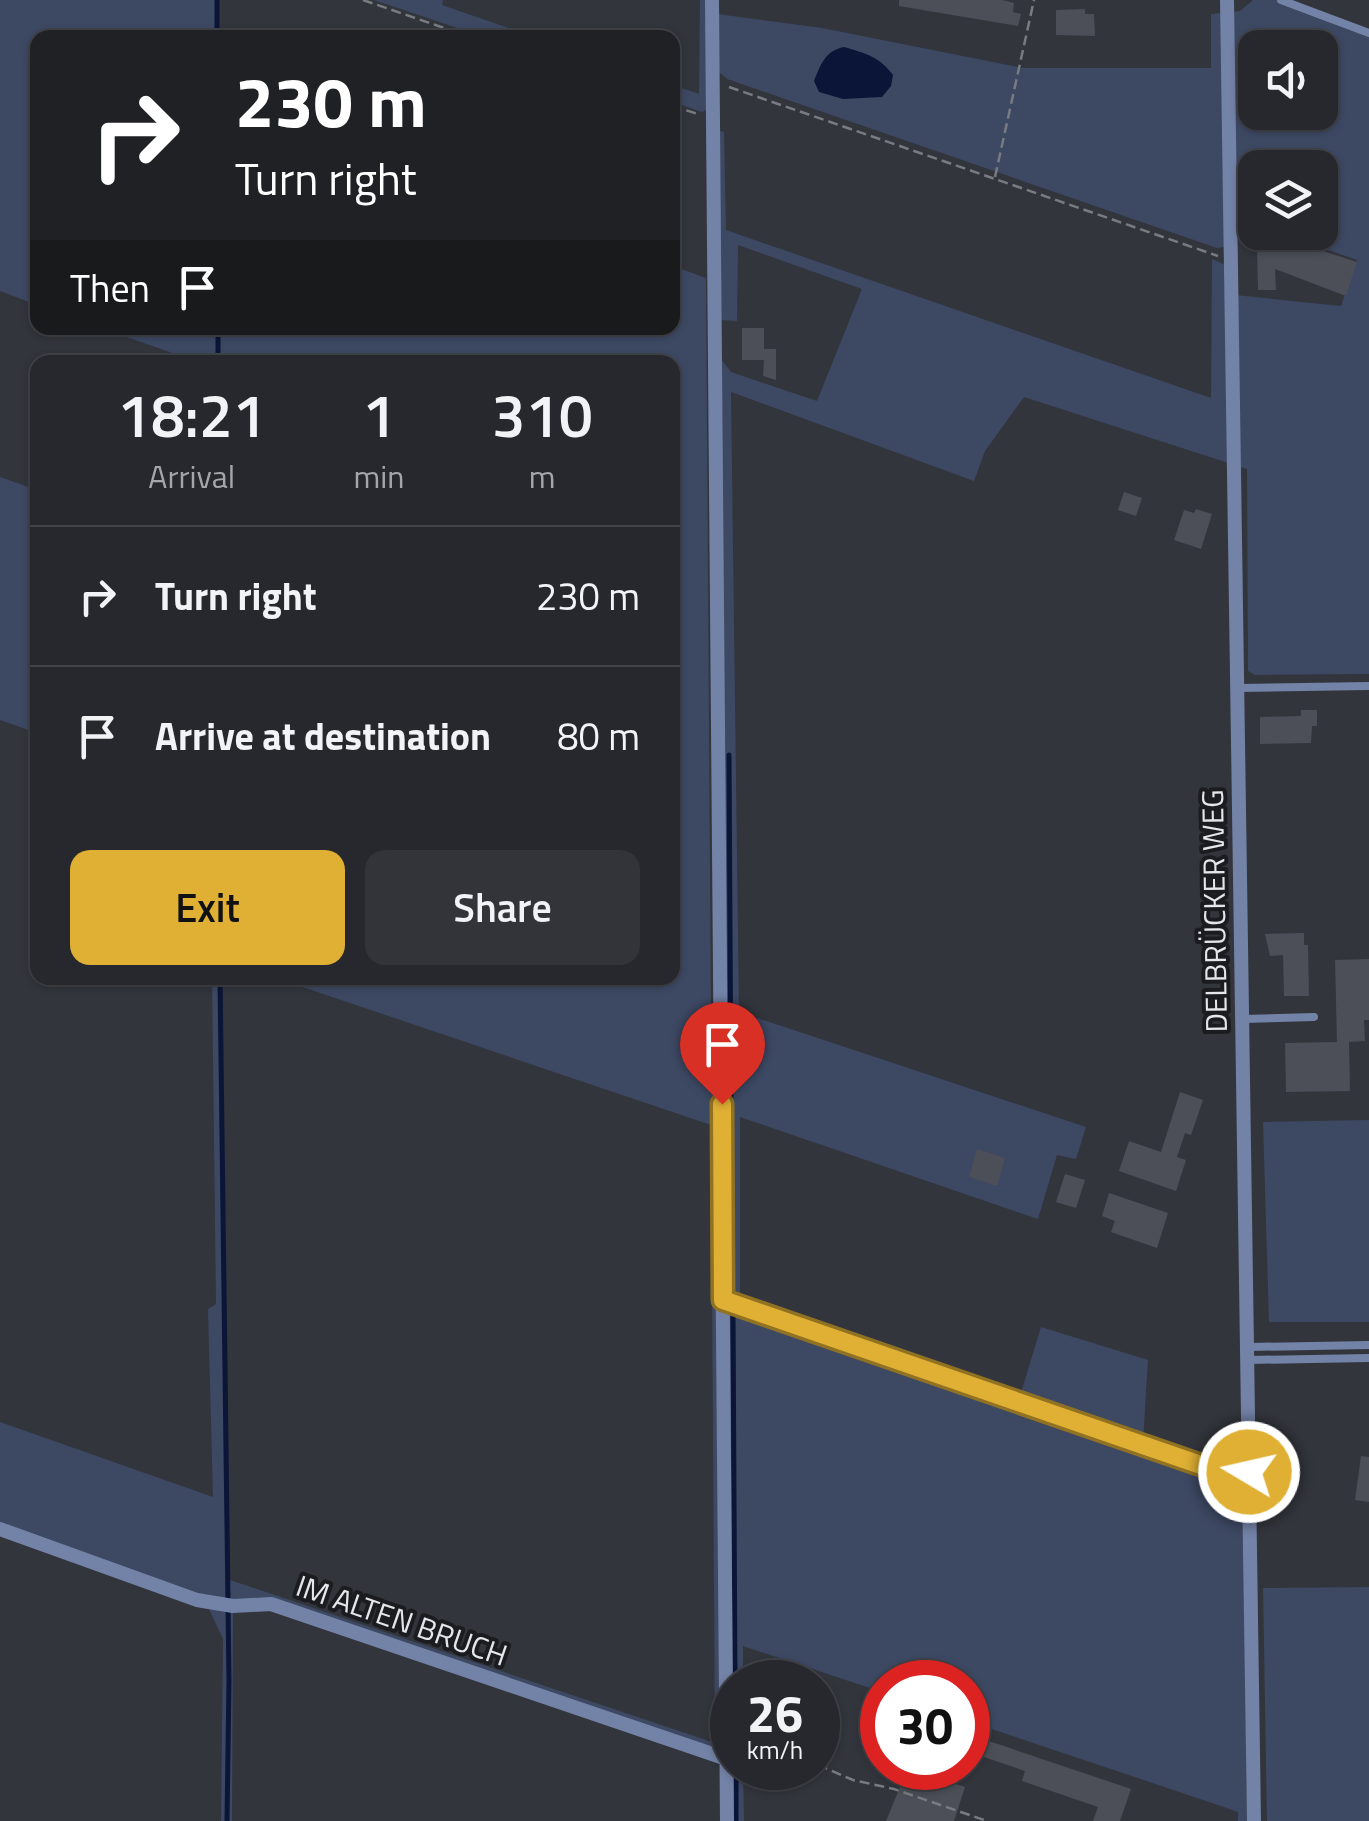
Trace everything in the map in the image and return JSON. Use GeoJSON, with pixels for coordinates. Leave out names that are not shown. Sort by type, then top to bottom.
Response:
{"type":"FeatureCollection","features":[{"type":"Feature","properties":{"kind":"street"},"geometry":{"type":"LineString","coordinates":[[712,0],[726,1660]]}},
{"type":"Feature","properties":{"kind":"street","name":"DELBRÜCKER WEG"},"geometry":{"type":"LineString","coordinates":[[1226,0],[1254,1821]]}},
{"type":"Feature","properties":{"kind":"street"},"geometry":{"type":"LineString","coordinates":[[723,1300],[1221,1472],[1249,1472]]}},
{"type":"Feature","properties":{"kind":"street","name":"IM ALTEN BRUCH"},"geometry":{"type":"LineString","coordinates":[[0,1529],[196,1600],[226,1605],[270,1604],[710,1753]]}},
{"type":"Feature","properties":{"kind":"street"},"geometry":{"type":"LineString","coordinates":[[728,1790],[728,1821]]}},
{"type":"Feature","properties":{"kind":"lane"},"geometry":{"type":"LineString","coordinates":[[1281,0],[1369,32]]}},
{"type":"Feature","properties":{"kind":"lane"},"geometry":{"type":"LineString","coordinates":[[1237,688],[1369,686]]}},
{"type":"Feature","properties":{"kind":"lane"},"geometry":{"type":"LineString","coordinates":[[1244,1019],[1314,1017]]}},
{"type":"Feature","properties":{"kind":"lane"},"geometry":{"type":"LineString","coordinates":[[1248,1354],[1369,1345]]}},
{"type":"Feature","properties":{"kind":"lane"},"geometry":{"type":"LineString","coordinates":[[1248,1354],[1369,1358]]}},
{"type":"Feature","properties":{"kind":"path"},"geometry":{"type":"LineString","coordinates":[[362,0],[450,30]]}},
{"type":"Feature","properties":{"kind":"path"},"geometry":{"type":"LineString","coordinates":[[994,178],[1034,0]]}},
{"type":"Feature","properties":{"kind":"path"},"geometry":{"type":"LineString","coordinates":[[714,82],[1231,261]]}},
{"type":"Feature","properties":{"kind":"path"},"geometry":{"type":"LineString","coordinates":[[680,109],[714,120]]}},
{"type":"Feature","properties":{"kind":"path"},"geometry":{"type":"LineString","coordinates":[[840,1775],[987,1821]]}},
{"type":"Feature","properties":{"kind":"shaded area"},"geometry":{"type":"Polygon","coordinates":[[[0,0],[217,0],[217,30],[30,30],[30,302],[0,291],[0,0]]]}},
{"type":"Feature","properties":{"kind":"shaded area"},"geometry":{"type":"Polygon","coordinates":[[[374,0],[443,0],[442,5],[515,30],[463,30],[374,0]]]}},
{"type":"Feature","properties":{"kind":"shaded area"},"geometry":{"type":"Polygon","coordinates":[[[700,0],[706,0],[707,109],[702,112],[680,104],[680,87],[699,94],[700,0]]]}},
{"type":"Feature","properties":{"kind":"shaded area"},"geometry":{"type":"Polygon","coordinates":[[[1253,0],[1276,0],[1369,36],[1369,674],[1255,675],[1248,671],[1247,469],[1024,397],[985,451],[974,481],[731,392],[739,1012],[1086,1127],[1076,1159],[1057,1155],[1038,1219],[740,1117],[740,1298],[727,1292],[720,358],[731,372],[817,401],[862,289],[738,245],[737,321],[719,320],[717,130],[724,132],[726,230],[1211,398],[1212,259],[1224,264],[1225,294],[1341,306],[1357,260],[1328,250],[1338,250],[1338,150],[1238,150],[1238,223],[1224,223],[1224,247],[1217,248],[727,79],[718,71],[717,14],[822,28],[1023,68],[1211,68],[1211,14],[1240,11],[1253,0]]]}},
{"type":"Feature","properties":{"kind":"shaded area"},"geometry":{"type":"Polygon","coordinates":[[[844,47],[877,60],[893,75],[891,86],[882,97],[843,99],[819,92],[814,81],[822,64],[828,55],[844,47]]]}},
{"type":"Feature","properties":{"kind":"shaded area"},"geometry":{"type":"Polygon","coordinates":[[[680,269],[706,278],[711,1019],[718,1020],[721,1660],[714,1660],[711,1125],[297,985],[680,985],[680,355],[178,355],[121,335],[680,335],[680,269]]]}},
{"type":"Feature","properties":{"kind":"shaded area"},"geometry":{"type":"Polygon","coordinates":[[[0,477],[30,488],[30,731],[0,720],[0,477]]]}},
{"type":"Feature","properties":{"kind":"shaded area"},"geometry":{"type":"Polygon","coordinates":[[[212,985],[220,985],[227,1579],[710,1741],[710,1747],[271,1601],[216,1600],[0,1524],[0,1422],[213,1497],[208,1309],[216,1304],[212,985]]]}},
{"type":"Feature","properties":{"kind":"shaded area"},"geometry":{"type":"Polygon","coordinates":[[[1369,1120],[1369,1322],[1269,1322],[1263,1122],[1369,1120]]]}},
{"type":"Feature","properties":{"kind":"shaded area"},"geometry":{"type":"Polygon","coordinates":[[[727,1308],[1244,1487],[1247,1821],[1238,1821],[1238,1812],[990,1728],[990,1660],[860,1660],[860,1685],[840,1678],[840,1660],[785,1660],[743,1646],[743,1660],[730,1660],[727,1308]]]}},
{"type":"Feature","properties":{"kind":"shaded area"},"geometry":{"type":"Polygon","coordinates":[[[1041,1327],[1148,1360],[1143,1441],[1020,1396],[1041,1327]]]}},
{"type":"Feature","properties":{"kind":"shaded area"},"geometry":{"type":"Polygon","coordinates":[[[1369,1587],[1369,1821],[1267,1821],[1263,1588],[1369,1587]]]}},
{"type":"Feature","properties":{"kind":"shaded area"},"geometry":{"type":"Polygon","coordinates":[[[208,1607],[233,1610],[232,1821],[221,1821],[223,1639],[208,1607]]]}},
{"type":"Feature","properties":{"kind":"shaded area"},"geometry":{"type":"Polygon","coordinates":[[[731,1790],[743,1790],[744,1821],[731,1821],[731,1790]]]}},
{"type":"Feature","properties":{"kind":"building"},"geometry":{"type":"Polygon","coordinates":[[[899,0],[1002,0],[1014,3],[1013,12],[1021,14],[1018,26],[899,6],[899,0]]]}},
{"type":"Feature","properties":{"kind":"building"},"geometry":{"type":"Polygon","coordinates":[[[1085,9],[1085,14],[1094,14],[1095,36],[1056,35],[1056,10],[1085,9]]]}},
{"type":"Feature","properties":{"kind":"building"},"geometry":{"type":"Polygon","coordinates":[[[1257,250],[1319,250],[1357,262],[1346,296],[1275,269],[1276,290],[1258,290],[1257,250]]]}},
{"type":"Feature","properties":{"kind":"building"},"geometry":{"type":"Polygon","coordinates":[[[742,328],[764,328],[764,349],[776,349],[776,380],[763,376],[764,360],[742,360],[742,328]]]}},
{"type":"Feature","properties":{"kind":"building"},"geometry":{"type":"Polygon","coordinates":[[[1124,492],[1142,498],[1136,516],[1118,510],[1124,492]]]}},
{"type":"Feature","properties":{"kind":"building"},"geometry":{"type":"Polygon","coordinates":[[[1196,509],[1212,514],[1201,549],[1174,540],[1184,510],[1194,513],[1196,509]]]}},
{"type":"Feature","properties":{"kind":"building"},"geometry":{"type":"Polygon","coordinates":[[[1301,710],[1317,710],[1311,743],[1260,744],[1260,717],[1301,716],[1301,710]]]}},
{"type":"Feature","properties":{"kind":"building"},"geometry":{"type":"Polygon","coordinates":[[[1304,933],[1304,945],[1308,945],[1309,996],[1284,996],[1283,955],[1270,956],[1265,934],[1304,933]]]}},
{"type":"Feature","properties":{"kind":"building"},"geometry":{"type":"Polygon","coordinates":[[[1369,959],[1369,1020],[1364,1020],[1365,1041],[1349,1042],[1350,1091],[1286,1092],[1285,1043],[1337,1042],[1335,960],[1369,959]]]}},
{"type":"Feature","properties":{"kind":"building"},"geometry":{"type":"Polygon","coordinates":[[[1180,1092],[1203,1100],[1191,1135],[1185,1133],[1177,1157],[1186,1160],[1176,1191],[1119,1171],[1129,1141],[1161,1152],[1180,1092]]]}},
{"type":"Feature","properties":{"kind":"building"},"geometry":{"type":"Polygon","coordinates":[[[977,1149],[1005,1158],[997,1186],[969,1177],[977,1149]]]}},
{"type":"Feature","properties":{"kind":"building"},"geometry":{"type":"Polygon","coordinates":[[[1065,1174],[1085,1180],[1076,1208],[1056,1202],[1065,1174]]]}},
{"type":"Feature","properties":{"kind":"building"},"geometry":{"type":"Polygon","coordinates":[[[1109,1193],[1168,1213],[1157,1248],[1111,1232],[1115,1221],[1102,1216],[1109,1193]]]}},
{"type":"Feature","properties":{"kind":"building"},"geometry":{"type":"Polygon","coordinates":[[[1361,1456],[1369,1457],[1369,1502],[1355,1500],[1361,1456]]]}},
{"type":"Feature","properties":{"kind":"building"},"geometry":{"type":"Polygon","coordinates":[[[990,1741],[1131,1789],[1120,1821],[1093,1821],[1098,1807],[1022,1781],[1025,1771],[990,1759],[990,1741]]]}},
{"type":"Feature","properties":{"kind":"building"},"geometry":{"type":"Polygon","coordinates":[[[899,1790],[964,1790],[954,1821],[886,1821],[899,1790]]]}},
{"type":"Feature","properties":{"kind":"waterway"},"geometry":{"type":"LineString","coordinates":[[217,0],[217,30]]}},
{"type":"Feature","properties":{"kind":"waterway"},"geometry":{"type":"LineString","coordinates":[[218,335],[218,355]]}},
{"type":"Feature","properties":{"kind":"waterway"},"geometry":{"type":"LineString","coordinates":[[729,755],[732,1295]]}},
{"type":"Feature","properties":{"kind":"waterway"},"geometry":{"type":"LineString","coordinates":[[220,985],[229,1681],[227,1821]]}},
{"type":"Feature","properties":{"kind":"waterway"},"geometry":{"type":"LineString","coordinates":[[733,1315],[735,1660]]}},
{"type":"Feature","properties":{"kind":"waterway"},"geometry":{"type":"LineString","coordinates":[[736,1790],[736,1821]]}},
{"type":"Feature","properties":{"kind":"route"},"geometry":{"type":"LineString","coordinates":[[722,1104],[723,1300],[1221,1472],[1249,1472]]}}]}
